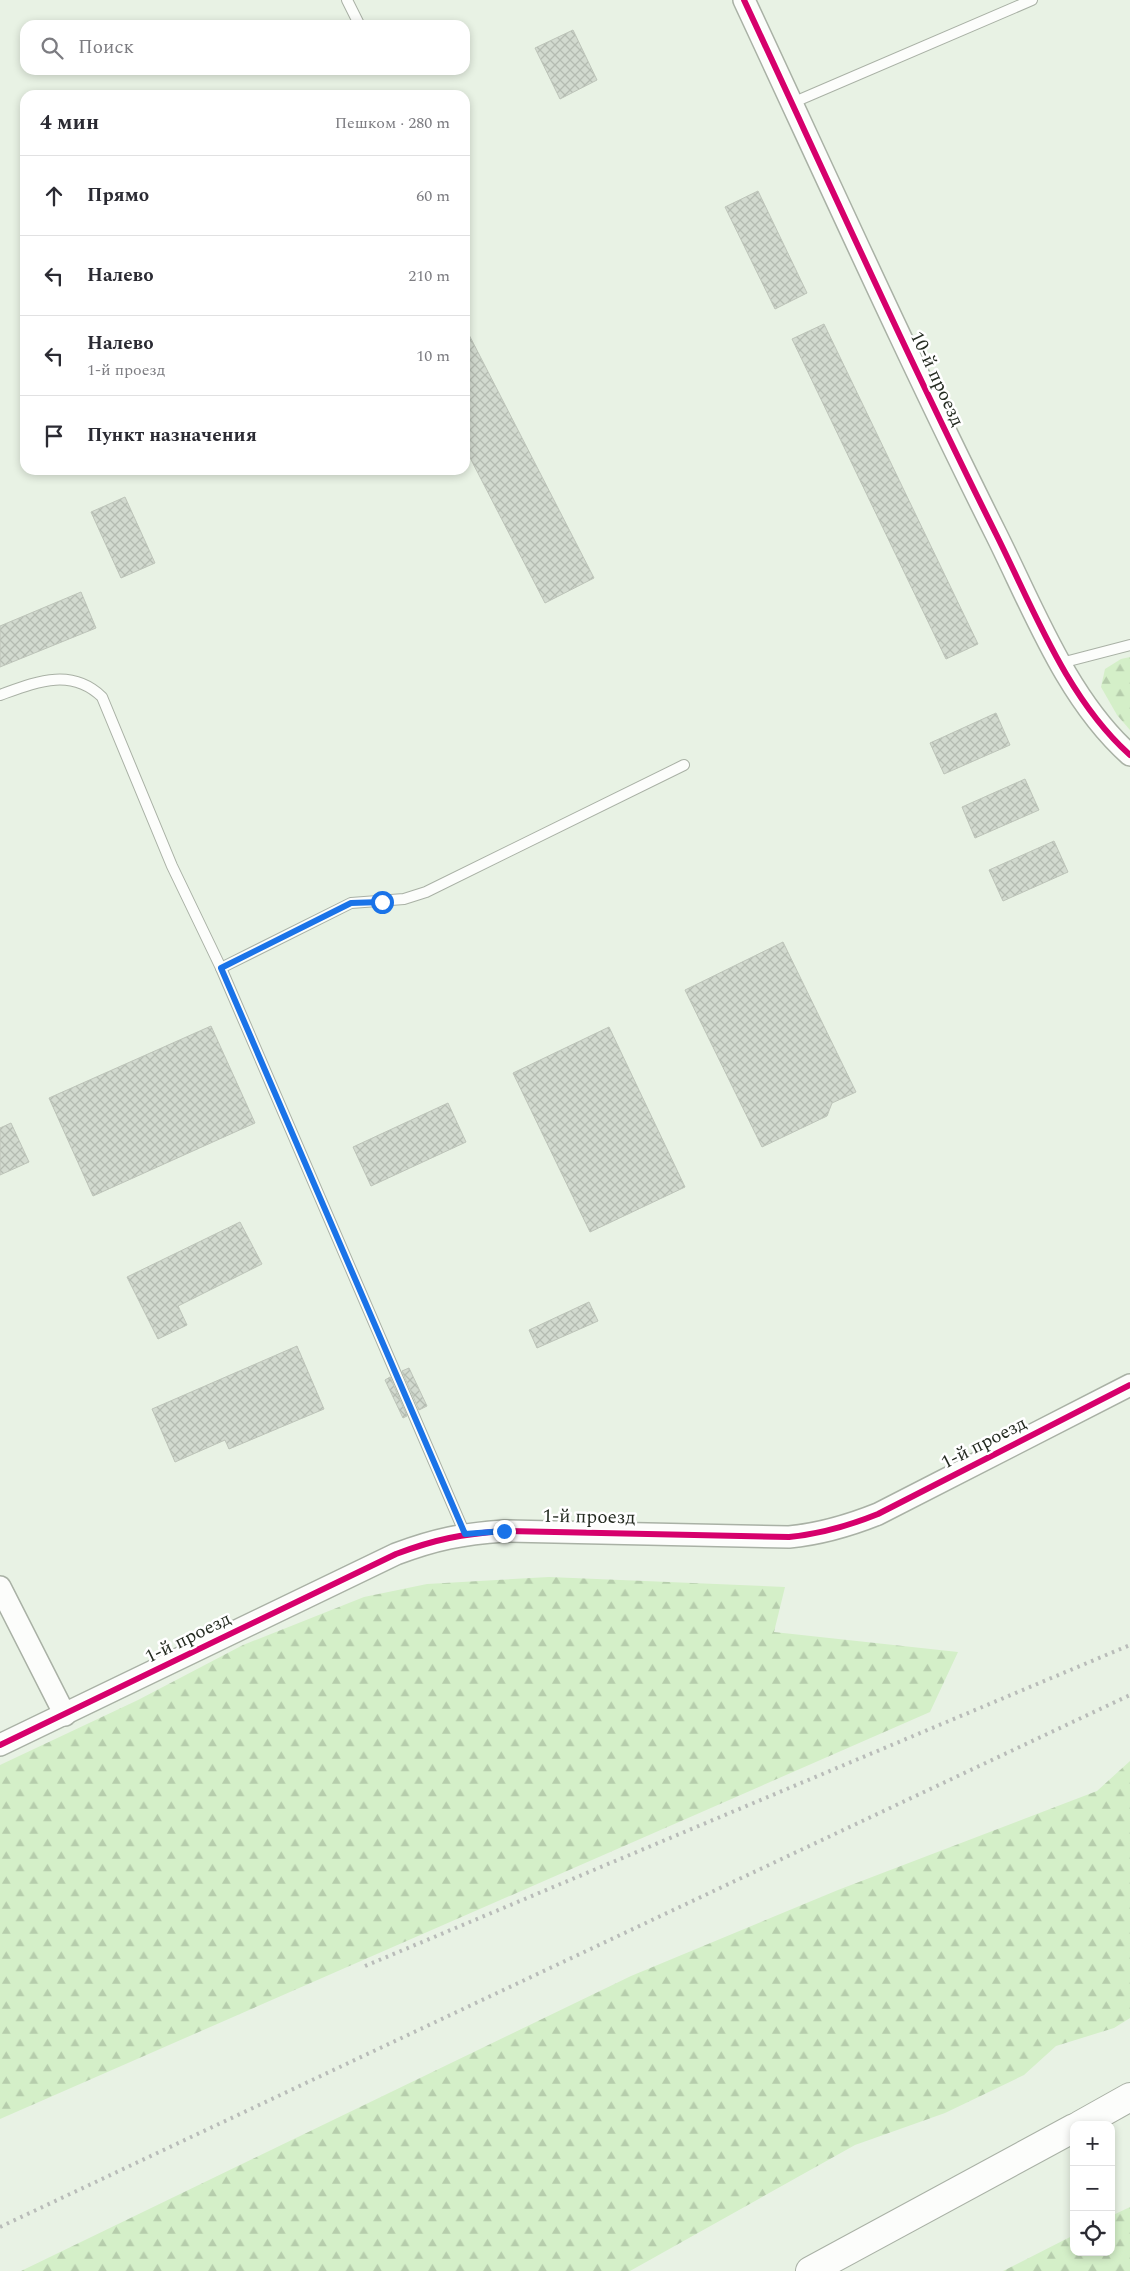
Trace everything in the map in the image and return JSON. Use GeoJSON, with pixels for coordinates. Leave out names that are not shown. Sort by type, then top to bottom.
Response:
{"type":"FeatureCollection","features":[{"type":"Feature","properties":{"kind":"main road"},"geometry":{"type":"LineString","coordinates":[[1087,2121],[1130,2097]]}},
{"type":"Feature","properties":{"kind":"main road"},"geometry":{"type":"LineString","coordinates":[[810,2271],[1070,2130]]}},
{"type":"Feature","properties":{"kind":"street","name":"10-й проезд"},"geometry":{"type":"LineString","coordinates":[[744,0],[956,454],[1060,663],[1086,706],[1130,756]]}},
{"type":"Feature","properties":{"kind":"street","name":"1-й проезд"},"geometry":{"type":"LineString","coordinates":[[0,1745],[396,1554],[435,1540],[465,1534],[543,1530],[789,1536],[817,1534],[849,1526],[878,1514],[1130,1385]]}},
{"type":"Feature","properties":{"kind":"street"},"geometry":{"type":"LineString","coordinates":[[0,1587],[65,1715]]}},
{"type":"Feature","properties":{"kind":"lane"},"geometry":{"type":"LineString","coordinates":[[347,0],[357,20]]}},
{"type":"Feature","properties":{"kind":"lane"},"geometry":{"type":"LineString","coordinates":[[792,103],[1032,0]]}},
{"type":"Feature","properties":{"kind":"lane"},"geometry":{"type":"LineString","coordinates":[[1060,663],[1130,645]]}},
{"type":"Feature","properties":{"kind":"lane"},"geometry":{"type":"LineString","coordinates":[[0,695],[36,682],[55,679],[73,680],[90,686],[102,697],[172,866],[221,968],[465,1534]]}},
{"type":"Feature","properties":{"kind":"lane"},"geometry":{"type":"LineString","coordinates":[[221,968],[351,903],[396,900],[426,892],[684,765]]}},
{"type":"Feature","properties":{"kind":"green space"},"geometry":{"type":"Polygon","coordinates":[[[1130,657],[1130,730],[1117,715],[1101,687],[1105,669],[1121,659],[1130,657]]]}},
{"type":"Feature","properties":{"kind":"green space"},"geometry":{"type":"Polygon","coordinates":[[[549,1577],[785,1587],[774,1632],[958,1652],[930,1712],[0,2119],[0,1765],[138,1700],[243,1645],[364,1597],[427,1584],[549,1577]]]}},
{"type":"Feature","properties":{"kind":"green space"},"geometry":{"type":"Polygon","coordinates":[[[1130,1761],[1130,2018],[1114,2028],[1056,2046],[1024,2075],[945,2113],[855,2145],[630,2271],[21,2271],[631,1976],[838,1890],[1097,1791],[1130,1761]]]}},
{"type":"Feature","properties":{"kind":"green space"},"geometry":{"type":"Polygon","coordinates":[[[1130,2207],[1130,2271],[1003,2271],[1070,2237],[1070,2256],[1115,2256],[1115,2214],[1130,2207]]]}},
{"type":"Feature","properties":{"kind":"building"},"geometry":{"type":"Polygon","coordinates":[[[573,30],[597,80],[560,99],[535,48],[573,30]]]}},
{"type":"Feature","properties":{"kind":"building"},"geometry":{"type":"Polygon","coordinates":[[[758,191],[807,293],[775,309],[725,207],[758,191]]]}},
{"type":"Feature","properties":{"kind":"building"},"geometry":{"type":"Polygon","coordinates":[[[824,324],[978,644],[946,659],[792,339],[824,324]]]}},
{"type":"Feature","properties":{"kind":"building"},"geometry":{"type":"Polygon","coordinates":[[[470,337],[594,578],[545,603],[470,458],[470,337]]]}},
{"type":"Feature","properties":{"kind":"building"},"geometry":{"type":"Polygon","coordinates":[[[125,497],[155,563],[121,578],[91,512],[125,497]]]}},
{"type":"Feature","properties":{"kind":"building"},"geometry":{"type":"Polygon","coordinates":[[[81,592],[96,628],[0,667],[0,626],[81,592]]]}},
{"type":"Feature","properties":{"kind":"building"},"geometry":{"type":"Polygon","coordinates":[[[996,713],[1010,745],[944,774],[930,743],[996,713]]]}},
{"type":"Feature","properties":{"kind":"building"},"geometry":{"type":"Polygon","coordinates":[[[1025,779],[1039,810],[975,838],[962,807],[1025,779]]]}},
{"type":"Feature","properties":{"kind":"building"},"geometry":{"type":"Polygon","coordinates":[[[1054,841],[1068,872],[1003,901],[989,870],[1054,841]]]}},
{"type":"Feature","properties":{"kind":"building"},"geometry":{"type":"Polygon","coordinates":[[[783,942],[856,1092],[832,1103],[827,1116],[762,1147],[685,990],[783,942]]]}},
{"type":"Feature","properties":{"kind":"building"},"geometry":{"type":"Polygon","coordinates":[[[211,1026],[255,1123],[93,1196],[49,1098],[211,1026]]]}},
{"type":"Feature","properties":{"kind":"building"},"geometry":{"type":"Polygon","coordinates":[[[609,1027],[685,1187],[590,1232],[513,1073],[609,1027]]]}},
{"type":"Feature","properties":{"kind":"building"},"geometry":{"type":"Polygon","coordinates":[[[448,1103],[466,1142],[371,1186],[353,1147],[448,1103]]]}},
{"type":"Feature","properties":{"kind":"building"},"geometry":{"type":"Polygon","coordinates":[[[11,1123],[29,1162],[0,1175],[0,1128],[11,1123]]]}},
{"type":"Feature","properties":{"kind":"building"},"geometry":{"type":"Polygon","coordinates":[[[240,1222],[262,1264],[178,1306],[187,1325],[158,1339],[127,1277],[240,1222]]]}},
{"type":"Feature","properties":{"kind":"building"},"geometry":{"type":"Polygon","coordinates":[[[589,1302],[598,1321],[537,1348],[529,1330],[589,1302]]]}},
{"type":"Feature","properties":{"kind":"building"},"geometry":{"type":"Polygon","coordinates":[[[297,1346],[324,1409],[229,1449],[225,1440],[175,1462],[152,1409],[297,1346]]]}},
{"type":"Feature","properties":{"kind":"building"},"geometry":{"type":"Polygon","coordinates":[[[409,1368],[427,1406],[419,1410],[402,1371],[409,1368]]]}},
{"type":"Feature","properties":{"kind":"building"},"geometry":{"type":"Polygon","coordinates":[[[390,1377],[407,1416],[403,1418],[385,1380],[390,1377]]]}},
{"type":"Feature","properties":{"kind":"railway"},"geometry":{"type":"LineString","coordinates":[[365,1966],[1130,1645]]}},
{"type":"Feature","properties":{"kind":"railway"},"geometry":{"type":"LineString","coordinates":[[0,2227],[1130,1695]]}},
{"type":"Feature","properties":{"kind":"cycle path"},"geometry":{"type":"LineString","coordinates":[[744,0],[899,335],[1038,622],[1070,680],[1088,707],[1130,755]]}},
{"type":"Feature","properties":{"kind":"cycle path"},"geometry":{"type":"LineString","coordinates":[[0,1745],[396,1554],[424,1545],[462,1536],[504,1531],[789,1537],[823,1532],[878,1514],[1130,1385]]}},
{"type":"Feature","properties":{"kind":"route"},"geometry":{"type":"LineString","coordinates":[[382,902],[351,903],[221,968],[465,1534],[504,1531]]}}]}
